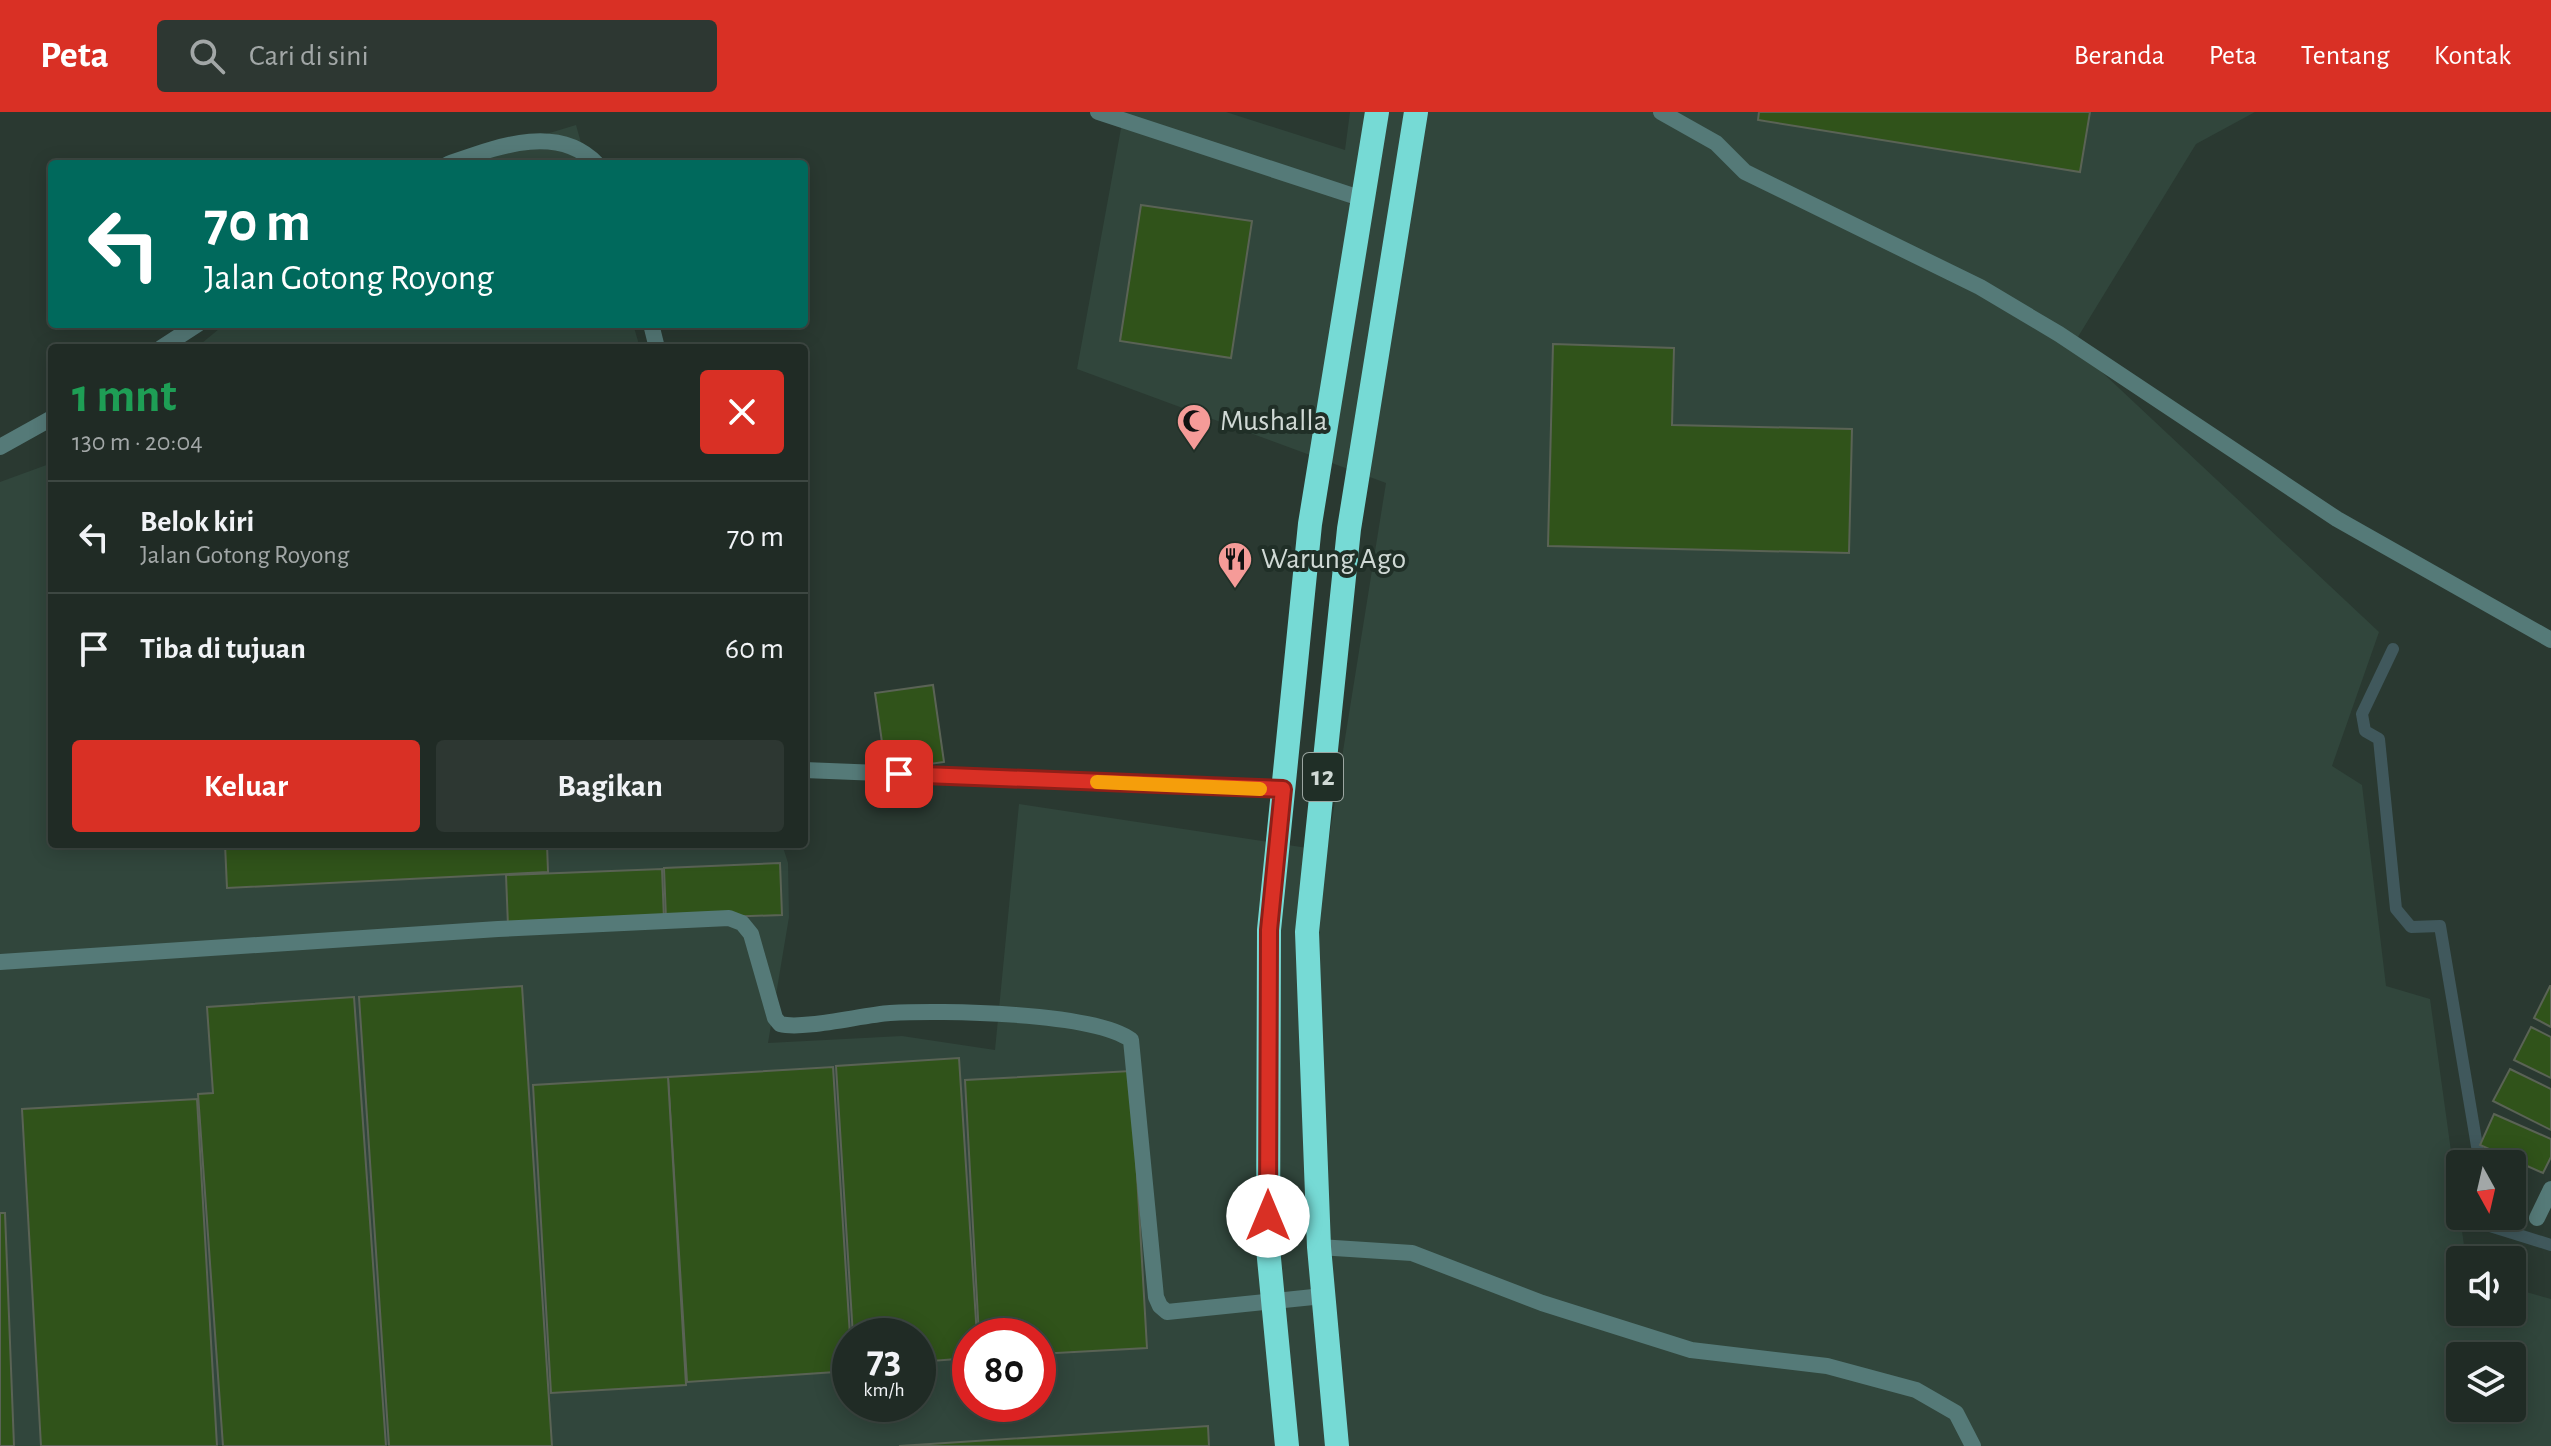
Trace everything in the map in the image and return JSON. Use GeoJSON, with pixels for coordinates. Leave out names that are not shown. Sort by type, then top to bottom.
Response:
{"type":"FeatureCollection","features":[{"type":"Feature","properties":{"kind":"highway","name":"12"},"geometry":{"type":"LineString","coordinates":[[1287,1446],[1268,1248],[1269,930],[1310,524],[1377,112]]}},
{"type":"Feature","properties":{"kind":"highway","name":"12"},"geometry":{"type":"LineString","coordinates":[[1337,1446],[1319,1247],[1307,932],[1349,529],[1416,112]]}},
{"type":"Feature","properties":{"kind":"street"},"geometry":{"type":"LineString","coordinates":[[1098,112],[1363,199]]}},
{"type":"Feature","properties":{"kind":"street"},"geometry":{"type":"LineString","coordinates":[[1661,112],[1716,143],[1745,172],[1980,287],[2059,334],[2337,519],[2551,640]]}},
{"type":"Feature","properties":{"kind":"street"},"geometry":{"type":"LineString","coordinates":[[460,160],[508,144],[556,141],[589,155],[593,160]]}},
{"type":"Feature","properties":{"kind":"street"},"geometry":{"type":"LineString","coordinates":[[167,344],[192,328]]}},
{"type":"Feature","properties":{"kind":"street"},"geometry":{"type":"LineString","coordinates":[[0,447],[48,420]]}},
{"type":"Feature","properties":{"kind":"street"},"geometry":{"type":"LineString","coordinates":[[808,770],[1283,789]]}},
{"type":"Feature","properties":{"kind":"street"},"geometry":{"type":"LineString","coordinates":[[0,962],[498,929],[729,918],[742,923],[751,934],[775,1018],[780,1024],[891,1013],[969,1014],[1065,1019],[1119,1031],[1131,1040],[1156,1297],[1160,1306],[1167,1312],[1323,1296]]}},
{"type":"Feature","properties":{"kind":"street"},"geometry":{"type":"LineString","coordinates":[[2537,1218],[2551,1189]]}},
{"type":"Feature","properties":{"kind":"street"},"geometry":{"type":"LineString","coordinates":[[1319,1247],[1412,1253],[1542,1303],[1691,1350],[1827,1366],[1916,1390],[1956,1413],[1973,1446]]}},
{"type":"Feature","properties":{"kind":"shaded area"},"geometry":{"type":"Polygon","coordinates":[[[1124,112],[1226,112],[1345,150],[1350,112],[2255,112],[2196,144],[2073,345],[2379,632],[2332,766],[2362,785],[2386,986],[2430,999],[2451,1150],[2446,1150],[2446,1230],[2462,1230],[2464,1246],[2446,1246],[2446,1326],[2526,1326],[2526,1292],[2551,1299],[2551,1446],[0,1446],[0,482],[48,464],[48,848],[783,848],[788,863],[789,917],[768,1043],[902,1036],[995,1050],[1019,804],[1327,851],[1386,483],[1077,369],[1124,112]]]}},
{"type":"Feature","properties":{"kind":"shaded area"},"geometry":{"type":"Polygon","coordinates":[[[576,125],[586,160],[459,160],[576,125]]]}},
{"type":"Feature","properties":{"kind":"shaded area"},"geometry":{"type":"Polygon","coordinates":[[[220,328],[634,328],[639,344],[201,344],[220,328]]]}},
{"type":"Feature","properties":{"kind":"building"},"geometry":{"type":"Polygon","coordinates":[[[1759,112],[2090,112],[2080,172],[1758,120],[1759,112]]]}},
{"type":"Feature","properties":{"kind":"building"},"geometry":{"type":"Polygon","coordinates":[[[1141,205],[1252,221],[1231,358],[1120,341],[1141,205]]]}},
{"type":"Feature","properties":{"kind":"building"},"geometry":{"type":"Polygon","coordinates":[[[1553,344],[1674,348],[1672,425],[1852,429],[1849,553],[1548,546],[1553,344]]]}},
{"type":"Feature","properties":{"kind":"building"},"geometry":{"type":"Polygon","coordinates":[[[933,685],[944,762],[886,770],[875,693],[933,685]]]}},
{"type":"Feature","properties":{"kind":"building"},"geometry":{"type":"Polygon","coordinates":[[[225,848],[547,848],[548,872],[227,888],[225,848]]]}},
{"type":"Feature","properties":{"kind":"building"},"geometry":{"type":"Polygon","coordinates":[[[780,863],[782,915],[666,919],[664,868],[780,863]]]}},
{"type":"Feature","properties":{"kind":"building"},"geometry":{"type":"Polygon","coordinates":[[[662,869],[664,920],[508,926],[506,875],[662,869]]]}},
{"type":"Feature","properties":{"kind":"building"},"geometry":{"type":"Polygon","coordinates":[[[522,986],[552,1446],[389,1446],[359,997],[522,986]]]}},
{"type":"Feature","properties":{"kind":"building"},"geometry":{"type":"Polygon","coordinates":[[[2551,986],[2551,1027],[2534,1018],[2551,986]]]}},
{"type":"Feature","properties":{"kind":"building"},"geometry":{"type":"Polygon","coordinates":[[[354,997],[386,1446],[223,1446],[198,1094],[213,1093],[207,1007],[354,997]]]}},
{"type":"Feature","properties":{"kind":"building"},"geometry":{"type":"Polygon","coordinates":[[[2531,1027],[2551,1037],[2551,1078],[2514,1060],[2531,1027]]]}},
{"type":"Feature","properties":{"kind":"building"},"geometry":{"type":"Polygon","coordinates":[[[959,1058],[976,1318],[952,1318],[952,1359],[936,1361],[936,1318],[852,1318],[836,1066],[959,1058]]]}},
{"type":"Feature","properties":{"kind":"building"},"geometry":{"type":"Polygon","coordinates":[[[833,1067],[849,1318],[832,1318],[832,1372],[687,1382],[668,1077],[833,1067]]]}},
{"type":"Feature","properties":{"kind":"building"},"geometry":{"type":"Polygon","coordinates":[[[2510,1069],[2551,1089],[2551,1130],[2493,1101],[2510,1069]]]}},
{"type":"Feature","properties":{"kind":"building"},"geometry":{"type":"Polygon","coordinates":[[[1131,1071],[1147,1348],[1056,1353],[1056,1318],[978,1318],[965,1080],[1131,1071]]]}},
{"type":"Feature","properties":{"kind":"building"},"geometry":{"type":"Polygon","coordinates":[[[668,1077],[686,1385],[551,1393],[533,1085],[668,1077]]]}},
{"type":"Feature","properties":{"kind":"building"},"geometry":{"type":"Polygon","coordinates":[[[197,1099],[217,1446],[41,1446],[22,1109],[197,1099]]]}},
{"type":"Feature","properties":{"kind":"building"},"geometry":{"type":"Polygon","coordinates":[[[2494,1114],[2551,1139],[2551,1157],[2543,1173],[2526,1165],[2526,1150],[2491,1150],[2480,1145],[2494,1114]]]}},
{"type":"Feature","properties":{"kind":"building"},"geometry":{"type":"Polygon","coordinates":[[[0,1213],[5,1213],[14,1446],[0,1446],[0,1213]]]}},
{"type":"Feature","properties":{"kind":"building"},"geometry":{"type":"Polygon","coordinates":[[[1208,1426],[1209,1446],[899,1446],[1208,1426]]]}},
{"type":"Feature","properties":{"kind":"waterway"},"geometry":{"type":"LineString","coordinates":[[2393,649],[2362,714],[2365,731],[2379,739],[2396,909],[2411,927],[2440,926],[2478,1150]]}},
{"type":"Feature","properties":{"kind":"waterway"},"geometry":{"type":"LineString","coordinates":[[2503,1230],[2551,1245]]}},
{"type":"Feature","properties":{"kind":"slow traffic"},"geometry":{"type":"LineString","coordinates":[[1097,782],[1260,789]]}},
{"type":"Feature","properties":{"kind":"place","name":"Mushalla"},"geometry":{"type":"Point","coordinates":[1194,452]}},
{"type":"Feature","properties":{"kind":"place","name":"Warung Ago"},"geometry":{"type":"Point","coordinates":[1235,590]}},
{"type":"Feature","properties":{"kind":"route"},"geometry":{"type":"LineString","coordinates":[[899,774],[1283,789],[1269,930],[1268,1216]]}}]}
